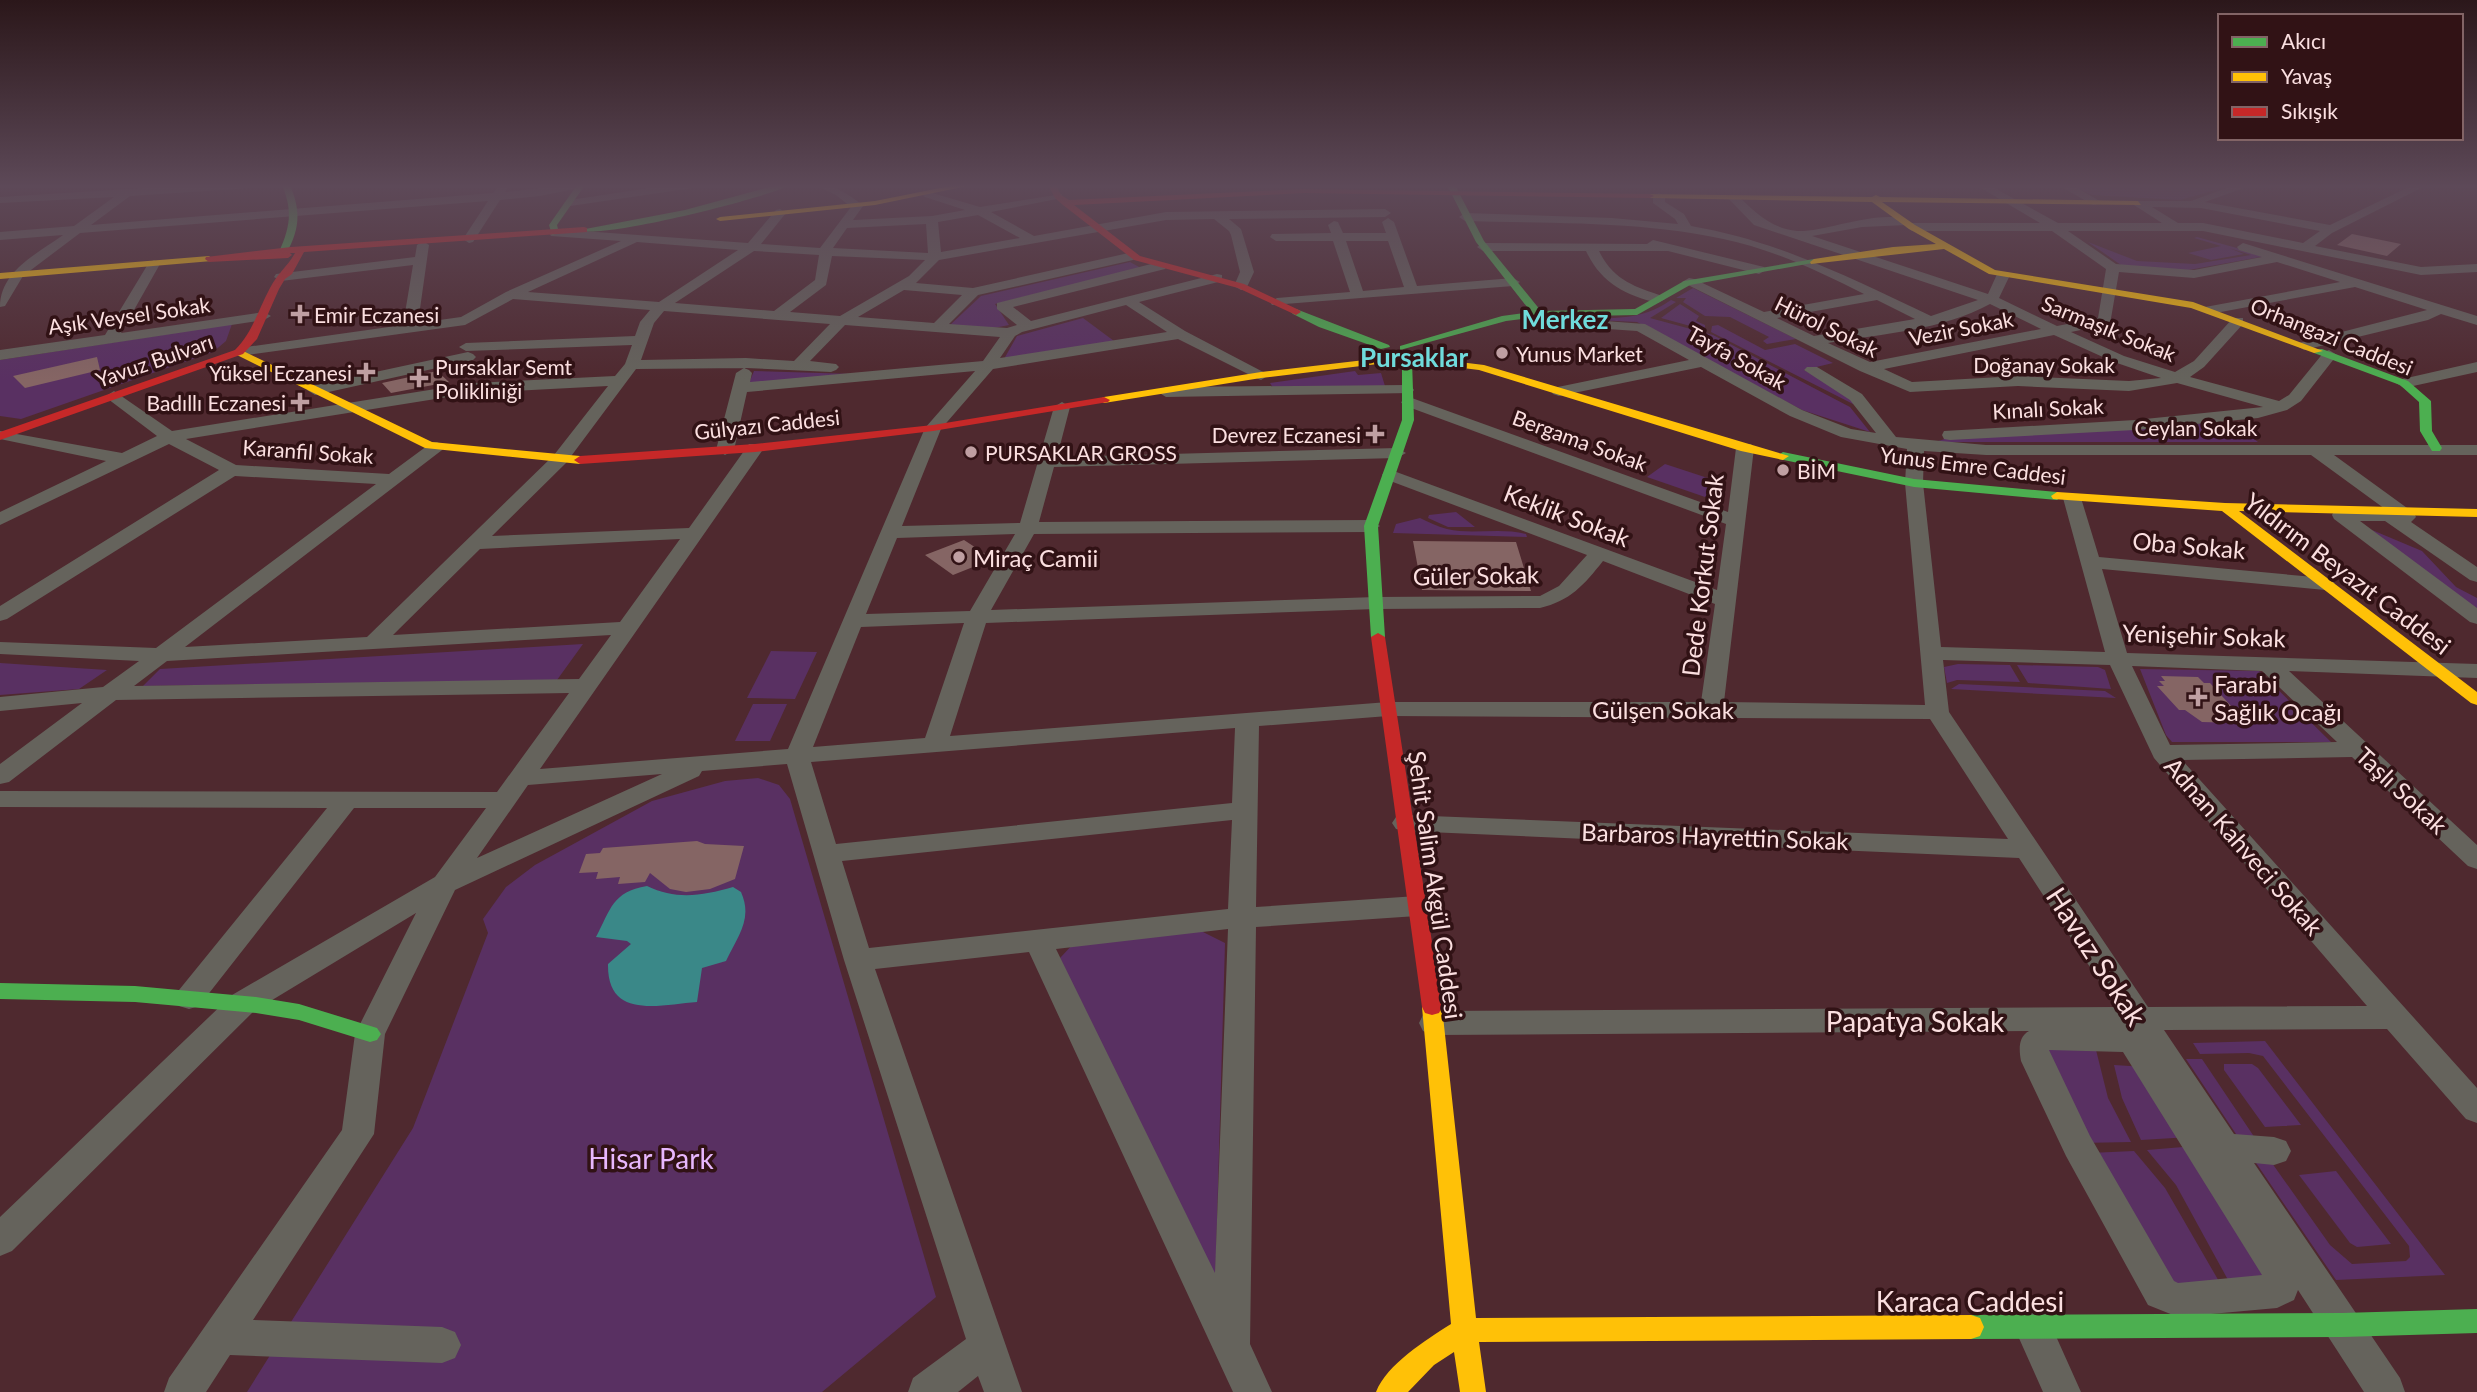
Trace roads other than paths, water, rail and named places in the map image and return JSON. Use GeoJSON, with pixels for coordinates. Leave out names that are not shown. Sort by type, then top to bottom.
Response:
{"type":"FeatureCollection","features":[{"type":"Feature","properties":{"kind":"street"},"geometry":{"type":"LineString","coordinates":[[0,303],[18,274],[50,250]]}},
{"type":"Feature","properties":{"kind":"street"},"geometry":{"type":"LineString","coordinates":[[0,276],[319,250]]}},
{"type":"Feature","properties":{"kind":"street"},"geometry":{"type":"LineString","coordinates":[[410,329],[422,250]]}},
{"type":"Feature","properties":{"kind":"street"},"geometry":{"type":"LineString","coordinates":[[239,352],[465,321],[600,250]]}},
{"type":"Feature","properties":{"kind":"street"},"geometry":{"type":"LineString","coordinates":[[373,643],[560,459],[632,365],[646,322],[659,308],[746,250]]}},
{"type":"Feature","properties":{"kind":"street"},"geometry":{"type":"LineString","coordinates":[[802,250],[935,257],[973,250]]}},
{"type":"Feature","properties":{"kind":"street"},"geometry":{"type":"LineString","coordinates":[[797,366],[841,321],[914,279],[935,257],[934,250]]}},
{"type":"Feature","properties":{"kind":"street"},"geometry":{"type":"LineString","coordinates":[[1125,250],[1133,256],[1160,265],[1241,286],[1380,354],[1407,354],[1486,323],[1538,314],[1632,313],[1647,308],[1671,289],[1689,282],[1907,250]]}},
{"type":"Feature","properties":{"kind":"street"},"geometry":{"type":"LineString","coordinates":[[1241,250],[1247,272],[1241,286]]}},
{"type":"Feature","properties":{"kind":"street"},"geometry":{"type":"LineString","coordinates":[[1341,250],[1359,295]]}},
{"type":"Feature","properties":{"kind":"street"},"geometry":{"type":"LineString","coordinates":[[1397,250],[1411,289]]}},
{"type":"Feature","properties":{"kind":"street"},"geometry":{"type":"LineString","coordinates":[[1486,250],[1538,314]]}},
{"type":"Feature","properties":{"kind":"street"},"geometry":{"type":"LineString","coordinates":[[1592,250],[1601,272],[1608,278],[1658,299]]}},
{"type":"Feature","properties":{"kind":"street"},"geometry":{"type":"LineString","coordinates":[[1675,250],[1759,270]]}},
{"type":"Feature","properties":{"kind":"street"},"geometry":{"type":"LineString","coordinates":[[1772,250],[1927,319]]}},
{"type":"Feature","properties":{"kind":"street","name":"Sarmaşık Sokak"},"geometry":{"type":"LineString","coordinates":[[1845,250],[1926,280],[1990,299],[2102,352],[2177,378],[2281,407]]}},
{"type":"Feature","properties":{"kind":"street","name":"Orhangazi Caddesi"},"geometry":{"type":"LineString","coordinates":[[1951,250],[1987,270],[2003,275],[2181,302],[2210,310],[2403,383],[2425,401],[2424,428],[2429,442],[2436,448]]}},
{"type":"Feature","properties":{"kind":"street"},"geometry":{"type":"LineString","coordinates":[[2087,250],[2113,268],[2194,274],[2280,258]]}},
{"type":"Feature","properties":{"kind":"street"},"geometry":{"type":"LineString","coordinates":[[2253,250],[2477,321]]}},
{"type":"Feature","properties":{"kind":"street"},"geometry":{"type":"LineString","coordinates":[[2325,250],[2421,271]]}},
{"type":"Feature","properties":{"kind":"street","name":"Yavuz Bulvarı"},"geometry":{"type":"LineString","coordinates":[[30,425],[239,352],[252,339],[281,277],[287,275],[291,252]]}},
{"type":"Feature","properties":{"kind":"street"},"geometry":{"type":"LineString","coordinates":[[776,316],[818,286],[827,252]]}},
{"type":"Feature","properties":{"kind":"street"},"geometry":{"type":"LineString","coordinates":[[900,286],[973,292],[1133,256]]}},
{"type":"Feature","properties":{"kind":"street"},"geometry":{"type":"LineString","coordinates":[[281,277],[420,260]]}},
{"type":"Feature","properties":{"kind":"street"},"geometry":{"type":"LineString","coordinates":[[111,338],[154,264]]}},
{"type":"Feature","properties":{"kind":"street"},"geometry":{"type":"LineString","coordinates":[[1028,326],[1003,306],[1160,265]]}},
{"type":"Feature","properties":{"kind":"street","name":"Vezir Sokak"},"geometry":{"type":"LineString","coordinates":[[1865,368],[2105,321],[2113,268]]}},
{"type":"Feature","properties":{"kind":"street"},"geometry":{"type":"LineString","coordinates":[[2210,310],[2421,271],[2477,268]]}},
{"type":"Feature","properties":{"kind":"street"},"geometry":{"type":"LineString","coordinates":[[1811,341],[1927,319],[1990,299],[1999,288],[2003,275]]}},
{"type":"Feature","properties":{"kind":"street"},"geometry":{"type":"LineString","coordinates":[[511,295],[1010,333],[1028,326],[1216,278]]}},
{"type":"Feature","properties":{"kind":"street"},"geometry":{"type":"LineString","coordinates":[[1277,302],[1513,282]]}},
{"type":"Feature","properties":{"kind":"street","name":"Hürol Sokak"},"geometry":{"type":"LineString","coordinates":[[1689,282],[1865,368],[1910,387]]}},
{"type":"Feature","properties":{"kind":"street"},"geometry":{"type":"LineString","coordinates":[[937,328],[973,292]]}},
{"type":"Feature","properties":{"kind":"street"},"geometry":{"type":"LineString","coordinates":[[1761,317],[1876,296]]}},
{"type":"Feature","properties":{"kind":"street"},"geometry":{"type":"LineString","coordinates":[[1128,301],[1180,334],[1261,375]]}},
{"type":"Feature","properties":{"kind":"street"},"geometry":{"type":"LineString","coordinates":[[2304,346],[2423,317],[2441,309]]}},
{"type":"Feature","properties":{"kind":"street","name":"Tayfa Sokak"},"geometry":{"type":"LineString","coordinates":[[1538,314],[1578,323],[1636,326],[1821,424],[1847,433],[1916,445]]}},
{"type":"Feature","properties":{"kind":"street","name":"Aşık Veysel Sokak"},"geometry":{"type":"LineString","coordinates":[[0,355],[264,316]]}},
{"type":"Feature","properties":{"kind":"street"},"geometry":{"type":"LineString","coordinates":[[465,321],[473,388]]}},
{"type":"Feature","properties":{"kind":"street","name":"Doğanay Sokak"},"geometry":{"type":"LineString","coordinates":[[1910,387],[2018,381],[2147,385],[2177,378],[2204,359],[2238,321]]}},
{"type":"Feature","properties":{"kind":"street"},"geometry":{"type":"LineString","coordinates":[[1003,1392],[858,960],[797,756],[933,428],[988,365],[1010,333]]}},
{"type":"Feature","properties":{"kind":"street"},"geometry":{"type":"LineString","coordinates":[[740,388],[988,365],[1180,334]]}},
{"type":"Feature","properties":{"kind":"street"},"geometry":{"type":"LineString","coordinates":[[315,390],[467,352],[640,340]]}},
{"type":"Feature","properties":{"kind":"street","name":"Gülyazı Caddesi"},"geometry":{"type":"LineString","coordinates":[[239,352],[414,439],[438,447],[591,460],[755,448],[933,428],[1317,367],[1380,354]]}},
{"type":"Feature","properties":{"kind":"street"},"geometry":{"type":"LineString","coordinates":[[1380,354],[1394,380],[1407,396]]}},
{"type":"Feature","properties":{"kind":"street","name":"Yunus Emre Caddesi"},"geometry":{"type":"LineString","coordinates":[[1407,354],[1480,368],[1745,448],[1913,483],[2073,498],[2225,507],[2477,513]]}},
{"type":"Feature","properties":{"kind":"street","name":"Şehit Salim Akgül Caddesi"},"geometry":{"type":"LineString","coordinates":[[1407,354],[1408,420],[1371,526],[1376,603],[1388,709],[1434,1023],[1464,1330],[1473,1392]]}},
{"type":"Feature","properties":{"kind":"street","name":"Kınalı Sokak"},"geometry":{"type":"LineString","coordinates":[[1916,445],[1919,440],[1931,436],[2234,418],[2281,407],[2300,393],[2329,355]]}},
{"type":"Feature","properties":{"kind":"street"},"geometry":{"type":"LineString","coordinates":[[1559,391],[1702,362]]}},
{"type":"Feature","properties":{"kind":"street"},"geometry":{"type":"LineString","coordinates":[[632,365],[746,363],[913,370]]}},
{"type":"Feature","properties":{"kind":"street"},"geometry":{"type":"LineString","coordinates":[[724,450],[746,363]]}},
{"type":"Feature","properties":{"kind":"street"},"geometry":{"type":"LineString","coordinates":[[2403,383],[2477,367]]}},
{"type":"Feature","properties":{"kind":"street"},"geometry":{"type":"LineString","coordinates":[[1812,370],[1856,397],[1892,442]]}},
{"type":"Feature","properties":{"kind":"street"},"geometry":{"type":"LineString","coordinates":[[0,519],[169,437],[473,388],[619,381]]}},
{"type":"Feature","properties":{"kind":"street"},"geometry":{"type":"LineString","coordinates":[[1156,392],[1407,396]]}},
{"type":"Feature","properties":{"kind":"street","name":"Karanfil Sokak"},"geometry":{"type":"LineString","coordinates":[[114,396],[169,437],[232,470],[394,480]]}},
{"type":"Feature","properties":{"kind":"street","name":"Bergama Sokak"},"geometry":{"type":"LineString","coordinates":[[1407,396],[1735,522]]}},
{"type":"Feature","properties":{"kind":"street"},"geometry":{"type":"LineString","coordinates":[[935,745],[977,617],[1028,528],[1062,407]]}},
{"type":"Feature","properties":{"kind":"street"},"geometry":{"type":"LineString","coordinates":[[1,431],[30,425]]}},
{"type":"Feature","properties":{"kind":"street"},"geometry":{"type":"LineString","coordinates":[[1,431],[124,459]]}},
{"type":"Feature","properties":{"kind":"street","name":"Ceylan Sokak"},"geometry":{"type":"LineString","coordinates":[[1916,445],[1998,451],[2477,450]]}},
{"type":"Feature","properties":{"kind":"street","name":"Havuz Sokak"},"geometry":{"type":"LineString","coordinates":[[1916,445],[1913,483],[1937,712],[2138,1020],[2211,1145],[2342,1325],[2386,1392]]}},
{"type":"Feature","properties":{"kind":"street"},"geometry":{"type":"LineString","coordinates":[[0,776],[114,693],[160,655],[438,447]]}},
{"type":"Feature","properties":{"kind":"street"},"geometry":{"type":"LineString","coordinates":[[183,1392],[358,1134],[370,1034],[445,884],[755,448]]}},
{"type":"Feature","properties":{"kind":"street","name":"Dede Korkut Sokak"},"geometry":{"type":"LineString","coordinates":[[1712,709],[1745,448]]}},
{"type":"Feature","properties":{"kind":"street"},"geometry":{"type":"LineString","coordinates":[[2314,449],[2477,569]]}},
{"type":"Feature","properties":{"kind":"street"},"geometry":{"type":"LineString","coordinates":[[1048,462],[1397,453]]}},
{"type":"Feature","properties":{"kind":"street"},"geometry":{"type":"LineString","coordinates":[[0,615],[232,470]]}},
{"type":"Feature","properties":{"kind":"street","name":"Keklik Sokak"},"geometry":{"type":"LineString","coordinates":[[1391,475],[1726,601]]}},
{"type":"Feature","properties":{"kind":"street","name":"Adnan Kahveci Sokak"},"geometry":{"type":"LineString","coordinates":[[2073,498],[2118,659],[2162,752],[2477,1110]]}},
{"type":"Feature","properties":{"kind":"street","name":"Yıldırım Beyazıt Caddesi"},"geometry":{"type":"LineString","coordinates":[[2225,507],[2477,700]]}},
{"type":"Feature","properties":{"kind":"street"},"geometry":{"type":"LineString","coordinates":[[2477,576],[2389,515],[2341,515],[2477,618]]}},
{"type":"Feature","properties":{"kind":"street"},"geometry":{"type":"LineString","coordinates":[[890,532],[1028,528],[1371,526]]}},
{"type":"Feature","properties":{"kind":"street"},"geometry":{"type":"LineString","coordinates":[[475,543],[694,533]]}},
{"type":"Feature","properties":{"kind":"street","name":"Güler Sokak"},"geometry":{"type":"LineString","coordinates":[[854,621],[1376,603],[1549,601],[1569,590],[1599,553]]}},
{"type":"Feature","properties":{"kind":"street","name":"Oba Sokak"},"geometry":{"type":"LineString","coordinates":[[2091,562],[2325,584]]}},
{"type":"Feature","properties":{"kind":"street"},"geometry":{"type":"LineString","coordinates":[[0,648],[160,655],[627,628]]}},
{"type":"Feature","properties":{"kind":"street","name":"Yenişehir Sokak"},"geometry":{"type":"LineString","coordinates":[[1930,653],[2477,671]]}},
{"type":"Feature","properties":{"kind":"street","name":"Taşlı Sokak"},"geometry":{"type":"LineString","coordinates":[[2266,662],[2477,860]]}},
{"type":"Feature","properties":{"kind":"street"},"geometry":{"type":"LineString","coordinates":[[0,704],[114,693],[585,687]]}},
{"type":"Feature","properties":{"kind":"street","name":"Gülşen Sokak"},"geometry":{"type":"LineString","coordinates":[[0,799],[347,800],[512,789],[705,764],[1388,709],[1937,712]]}},
{"type":"Feature","properties":{"kind":"street"},"geometry":{"type":"LineString","coordinates":[[1231,1344],[1247,720]]}},
{"type":"Feature","properties":{"kind":"street"},"geometry":{"type":"LineString","coordinates":[[2162,752],[2359,750]]}},
{"type":"Feature","properties":{"kind":"street"},"geometry":{"type":"LineString","coordinates":[[0,1240],[243,1003],[445,884],[705,764]]}},
{"type":"Feature","properties":{"kind":"street"},"geometry":{"type":"LineString","coordinates":[[189,998],[347,800]]}},
{"type":"Feature","properties":{"kind":"street"},"geometry":{"type":"LineString","coordinates":[[827,853],[1245,810]]}},
{"type":"Feature","properties":{"kind":"street","name":"Barbaros Hayrettin Sokak"},"geometry":{"type":"LineString","coordinates":[[1405,823],[2026,849]]}},
{"type":"Feature","properties":{"kind":"street"},"geometry":{"type":"LineString","coordinates":[[858,960],[1241,918],[1417,906]]}},
{"type":"Feature","properties":{"kind":"street"},"geometry":{"type":"LineString","coordinates":[[1038,940],[1254,1392]]}},
{"type":"Feature","properties":{"kind":"street"},"geometry":{"type":"LineString","coordinates":[[2,993],[189,998],[243,1003],[299,1012],[370,1034]]}},
{"type":"Feature","properties":{"kind":"street","name":"Papatya Sokak"},"geometry":{"type":"LineString","coordinates":[[1434,1023],[2396,1017]]}},
{"type":"Feature","properties":{"kind":"street"},"geometry":{"type":"LineString","coordinates":[[2211,1145],[2284,1280],[2277,1291],[2178,1300],[2161,1293],[2078,1146],[2037,1061],[2036,1041],[2043,1038],[2125,1038],[2134,1043],[2211,1145],[2274,1151]]}},
{"type":"Feature","properties":{"kind":"street","name":"Karaca Caddesi"},"geometry":{"type":"LineString","coordinates":[[1464,1330],[2342,1325],[2477,1321]]}},
{"type":"Feature","properties":{"kind":"street"},"geometry":{"type":"LineString","coordinates":[[2033,1327],[2062,1392]]}},
{"type":"Feature","properties":{"kind":"street"},"geometry":{"type":"LineString","coordinates":[[1390,1392],[1425,1356],[1464,1330]]}},
{"type":"Feature","properties":{"kind":"street"},"geometry":{"type":"LineString","coordinates":[[220,1337],[442,1345]]}},
{"type":"Feature","properties":{"kind":"street"},"geometry":{"type":"LineString","coordinates":[[927,1392],[988,1345]]}},
{"type":"Feature","properties":{"kind":"water"},"geometry":{"type":"Polygon","coordinates":[[[647,886],[679,895],[711,893],[733,887],[741,892],[745,919],[739,935],[726,961],[702,968],[697,1002],[638,1005],[616,994],[610,982],[608,964],[631,944],[627,941],[596,937],[619,897],[647,886]]]}},
{"type":"Feature","properties":{"kind":"place","name":"Emir Eczanesi"},"geometry":{"type":"Point","coordinates":[300,314]}},
{"type":"Feature","properties":{"kind":"place","name":"Yunus Market"},"geometry":{"type":"Point","coordinates":[1502,353]}},
{"type":"Feature","properties":{"kind":"place","name":"Yüksel Eczanesi"},"geometry":{"type":"Point","coordinates":[366,372]}},
{"type":"Feature","properties":{"kind":"place","name":"Pursaklar Semt Polikliniği"},"geometry":{"type":"Point","coordinates":[419,378]}},
{"type":"Feature","properties":{"kind":"place","name":"Badıllı Eczanesi"},"geometry":{"type":"Point","coordinates":[300,402]}},
{"type":"Feature","properties":{"kind":"place","name":"Devrez Eczanesi"},"geometry":{"type":"Point","coordinates":[1375,434]}},
{"type":"Feature","properties":{"kind":"place","name":"PURSAKLAR GROSS"},"geometry":{"type":"Point","coordinates":[971,452]}},
{"type":"Feature","properties":{"kind":"place","name":"BİM"},"geometry":{"type":"Point","coordinates":[1783,470]}},
{"type":"Feature","properties":{"kind":"place","name":"Miraç Camii"},"geometry":{"type":"Point","coordinates":[959,557]}},
{"type":"Feature","properties":{"kind":"place","name":"Farabi Sağlık Ocağı"},"geometry":{"type":"Point","coordinates":[2198,697]}},
{"type":"Feature","properties":{"kind":"district","name":"Merkez"},"geometry":{"type":"Point","coordinates":[1565,319]}},
{"type":"Feature","properties":{"kind":"district","name":"Pursaklar"},"geometry":{"type":"Point","coordinates":[1414,357]}},
{"type":"Feature","properties":{"kind":"park label","name":"Hisar Park"},"geometry":{"type":"Point","coordinates":[651,1158]}}]}
